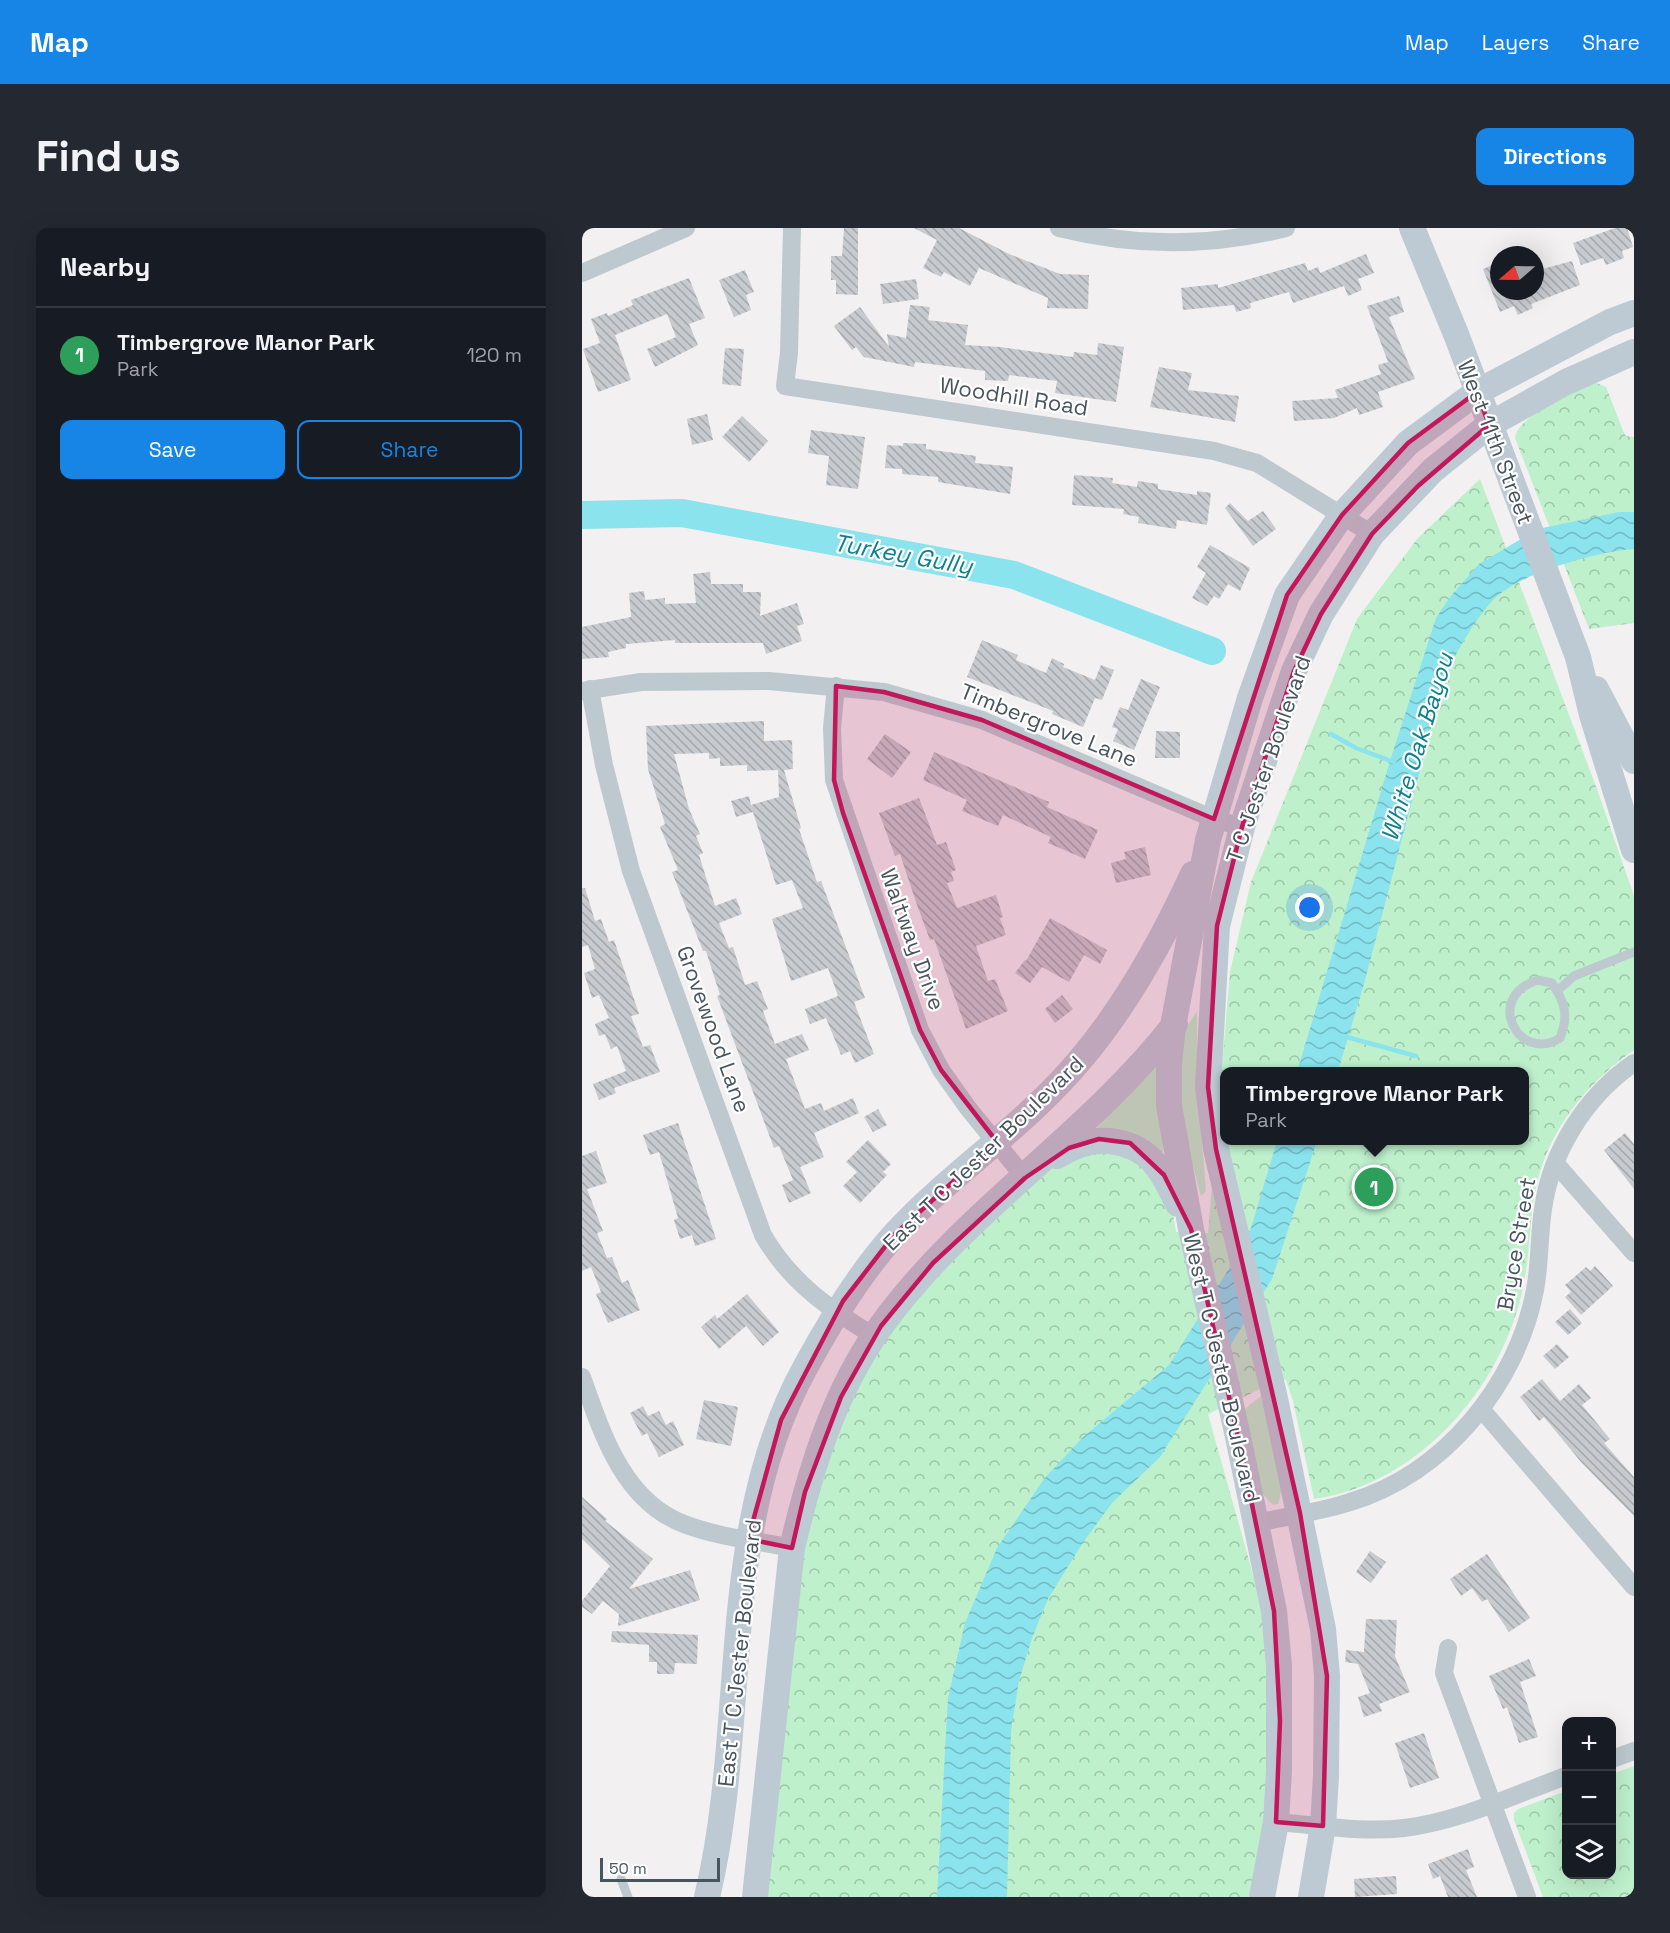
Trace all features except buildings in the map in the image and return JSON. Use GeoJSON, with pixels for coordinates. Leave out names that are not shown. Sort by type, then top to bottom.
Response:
{"type":"FeatureCollection","features":[{"type":"Feature","properties":{"kind":"main road","name":"West 11th Street"},"geometry":{"type":"LineString","coordinates":[[1412,228],[1578,657],[1592,715],[1634,849]]}},
{"type":"Feature","properties":{"kind":"main road","name":"T C Jester Boulevard"},"geometry":{"type":"LineString","coordinates":[[1211,830],[1250,698],[1287,595],[1341,515],[1408,443],[1477,392],[1610,321],[1634,313]]}},
{"type":"Feature","properties":{"kind":"main road","name":"T C Jester Boulevard"},"geometry":{"type":"LineString","coordinates":[[1217,926],[1242,827],[1294,671],[1321,614],[1372,534],[1433,470],[1489,426],[1566,382],[1634,352]]}},
{"type":"Feature","properties":{"kind":"main road","name":"West 11th Street"},"geometry":{"type":"LineString","coordinates":[[1578,657],[1634,761]]}},
{"type":"Feature","properties":{"kind":"main road","name":"West T C Jester Boulevard"},"geometry":{"type":"LineString","coordinates":[[1211,830],[1173,1026],[1168,1106],[1191,1229],[1238,1432],[1274,1611],[1279,1666],[1280,1731],[1276,1822],[1262,1897]]}},
{"type":"Feature","properties":{"kind":"main road","name":"East T C Jester Boulevard"},"geometry":{"type":"LineString","coordinates":[[707,1897],[716,1860],[722,1810],[748,1539],[762,1479],[781,1420],[804,1369],[836,1313],[894,1235],[950,1181],[1018,1125],[1078,1062],[1113,1017],[1179,904],[1211,830]]}},
{"type":"Feature","properties":{"kind":"main road","name":"West T C Jester Boulevard"},"geometry":{"type":"LineString","coordinates":[[1217,926],[1208,1087],[1216,1149],[1274,1394],[1323,1629],[1328,1734],[1323,1826],[1311,1897]]}},
{"type":"Feature","properties":{"kind":"main road","name":"East T C Jester Boulevard"},"geometry":{"type":"LineString","coordinates":[[755,1897],[792,1548],[805,1492],[824,1434],[874,1336],[933,1263],[973,1222],[1025,1178],[1119,1089],[1173,1026],[1194,996],[1197,974],[1217,926]]}},
{"type":"Feature","properties":{"kind":"main road"},"geometry":{"type":"LineString","coordinates":[[1025,1178],[1069,1148],[1099,1139],[1130,1143],[1150,1158],[1164,1175],[1191,1229]]}},
{"type":"Feature","properties":{"kind":"street"},"geometry":{"type":"LineString","coordinates":[[582,273],[686,228]]}},
{"type":"Feature","properties":{"kind":"street","name":"Woodhill Road"},"geometry":{"type":"LineString","coordinates":[[792,228],[786,386],[1214,451],[1257,463],[1372,534]]}},
{"type":"Feature","properties":{"kind":"street"},"geometry":{"type":"LineString","coordinates":[[1059,228],[1118,240],[1163,244],[1235,239],[1286,228]]}},
{"type":"Feature","properties":{"kind":"street","name":"Timbergrove Lane"},"geometry":{"type":"LineString","coordinates":[[586,690],[651,682],[769,681],[884,692],[982,720],[1211,830],[1242,827]]}},
{"type":"Feature","properties":{"kind":"street","name":"Waltway Drive"},"geometry":{"type":"LineString","coordinates":[[836,686],[832,728],[834,780],[847,824],[920,1030],[941,1070],[1025,1178]]}},
{"type":"Feature","properties":{"kind":"street","name":"Grovewood Lane"},"geometry":{"type":"LineString","coordinates":[[586,690],[631,871],[763,1236],[778,1260],[806,1290],[836,1313],[874,1336]]}},
{"type":"Feature","properties":{"kind":"street","name":"Bryce Street"},"geometry":{"type":"LineString","coordinates":[[1257,1523],[1350,1502],[1412,1473],[1444,1449],[1482,1410],[1505,1371],[1526,1326],[1535,1289],[1543,1207],[1556,1164],[1579,1116],[1604,1088],[1634,1063]]}},
{"type":"Feature","properties":{"kind":"street"},"geometry":{"type":"LineString","coordinates":[[1556,1164],[1634,1253]]}},
{"type":"Feature","properties":{"kind":"street"},"geometry":{"type":"LineString","coordinates":[[582,1377],[602,1433],[621,1470],[643,1497],[662,1513],[683,1524],[792,1548]]}},
{"type":"Feature","properties":{"kind":"street"},"geometry":{"type":"LineString","coordinates":[[1482,1410],[1634,1587]]}},
{"type":"Feature","properties":{"kind":"street"},"geometry":{"type":"LineString","coordinates":[[1448,1648],[1444,1673],[1527,1897]]}},
{"type":"Feature","properties":{"kind":"street"},"geometry":{"type":"LineString","coordinates":[[1616,1757],[1634,1751]]}},
{"type":"Feature","properties":{"kind":"street"},"geometry":{"type":"LineString","coordinates":[[1276,1822],[1372,1830],[1404,1828],[1442,1821],[1562,1778]]}},
{"type":"Feature","properties":{"kind":"lane"},"geometry":{"type":"LineString","coordinates":[[1557,991],[1574,976],[1634,952]]}},
{"type":"Feature","properties":{"kind":"lane"},"geometry":{"type":"LineString","coordinates":[[1538,980],[1551,983],[1557,991],[1567,1018],[1560,1038],[1543,1045],[1525,1040],[1510,1015],[1510,1002],[1514,994],[1521,987],[1538,980]]}},
{"type":"Feature","properties":{"kind":"lane"},"geometry":{"type":"LineString","coordinates":[[621,1878],[628,1897]]}},
{"type":"Feature","properties":{"kind":"highlighted area"},"geometry":{"type":"Polygon","coordinates":[[[1477,392],[1489,425],[1418,486],[1372,534],[1321,614],[1294,671],[1242,827],[1217,926],[1208,1087],[1216,1149],[1300,1513],[1327,1676],[1323,1826],[1276,1822],[1280,1721],[1274,1611],[1237,1432],[1191,1229],[1164,1175],[1130,1143],[1099,1139],[1069,1148],[1025,1178],[933,1263],[881,1326],[841,1397],[805,1492],[792,1548],[748,1539],[781,1420],[843,1301],[894,1235],[997,1142],[941,1070],[920,1030],[843,813],[834,780],[836,686],[884,692],[982,720],[1214,819],[1287,595],[1342,515],[1408,443],[1477,392]]]}},
{"type":"Feature","properties":{"kind":"green space"},"geometry":{"type":"Polygon","coordinates":[[[1594,382],[1606,387],[1624,433],[1626,436],[1634,437],[1634,623],[1589,629],[1515,438],[1518,430],[1536,413],[1594,382]]]}},
{"type":"Feature","properties":{"kind":"green space"},"geometry":{"type":"Polygon","coordinates":[[[1480,479],[1597,789],[1634,896],[1634,1050],[1619,1061],[1581,1098],[1551,1143],[1539,1174],[1533,1203],[1525,1276],[1516,1315],[1500,1353],[1480,1388],[1454,1421],[1424,1449],[1390,1472],[1353,1489],[1314,1499],[1293,1401],[1286,1380],[1281,1379],[1208,1414],[1263,1610],[1268,1645],[1269,1789],[1253,1897],[763,1897],[796,1583],[820,1469],[872,1356],[949,1257],[1067,1155],[1131,1152],[1172,1208],[1176,1232],[1208,1233],[1220,1091],[1220,1145],[1529,1145],[1529,1067],[1222,1067],[1230,972],[1251,882],[1357,619],[1417,539],[1480,479]]]}},
{"type":"Feature","properties":{"kind":"green space"},"geometry":{"type":"Polygon","coordinates":[[[1197,1011],[1197,1084],[1206,1191],[1201,1196],[1182,1124],[1181,1036],[1197,1011]]]}},
{"type":"Feature","properties":{"kind":"green space"},"geometry":{"type":"Polygon","coordinates":[[[1159,1064],[1162,1154],[1111,1130],[1097,1128],[1159,1064]]]}},
{"type":"Feature","properties":{"kind":"green space"},"geometry":{"type":"Polygon","coordinates":[[[1261,1396],[1276,1450],[1281,1480],[1278,1504],[1273,1505],[1260,1491],[1241,1412],[1261,1396]]]}},
{"type":"Feature","properties":{"kind":"green space"},"geometry":{"type":"Polygon","coordinates":[[[1634,1766],[1634,1897],[1543,1897],[1514,1820],[1514,1813],[1518,1809],[1562,1792],[1562,1879],[1616,1879],[1616,1773],[1634,1766]]]}},
{"type":"Feature","properties":{"kind":"water","name":"White Oak Bayou"},"geometry":{"type":"Polygon","coordinates":[[[1619,512],[1634,512],[1634,549],[1580,559],[1520,581],[1504,590],[1493,600],[1472,627],[1444,678],[1364,984],[1339,1067],[1298,1067],[1391,758],[1436,618],[1450,597],[1479,564],[1538,529],[1619,512]]]}},
{"type":"Feature","properties":{"kind":"water"},"geometry":{"type":"Polygon","coordinates":[[[1276,1145],[1316,1145],[1272,1279],[1160,1457],[1112,1503],[1082,1544],[1048,1599],[1032,1638],[1019,1681],[1011,1731],[1007,1897],[937,1897],[948,1698],[965,1623],[997,1548],[1044,1479],[1082,1438],[1169,1365],[1248,1238],[1276,1145]]]}},
{"type":"Feature","properties":{"kind":"waterway","name":"Turkey Gully"},"geometry":{"type":"LineString","coordinates":[[582,515],[682,513],[1014,575],[1212,651]]}},
{"type":"Feature","properties":{"kind":"waterway","name":"White Oak Bayou"},"geometry":{"type":"LineString","coordinates":[[1331,734],[1356,748],[1394,762]]}},
{"type":"Feature","properties":{"kind":"waterway"},"geometry":{"type":"LineString","coordinates":[[1343,1036],[1416,1056]]}},
{"type":"Feature","properties":{"kind":"place","name":"Timbergrove Manor Park"},"geometry":{"type":"Point","coordinates":[1374,1187]}}]}
